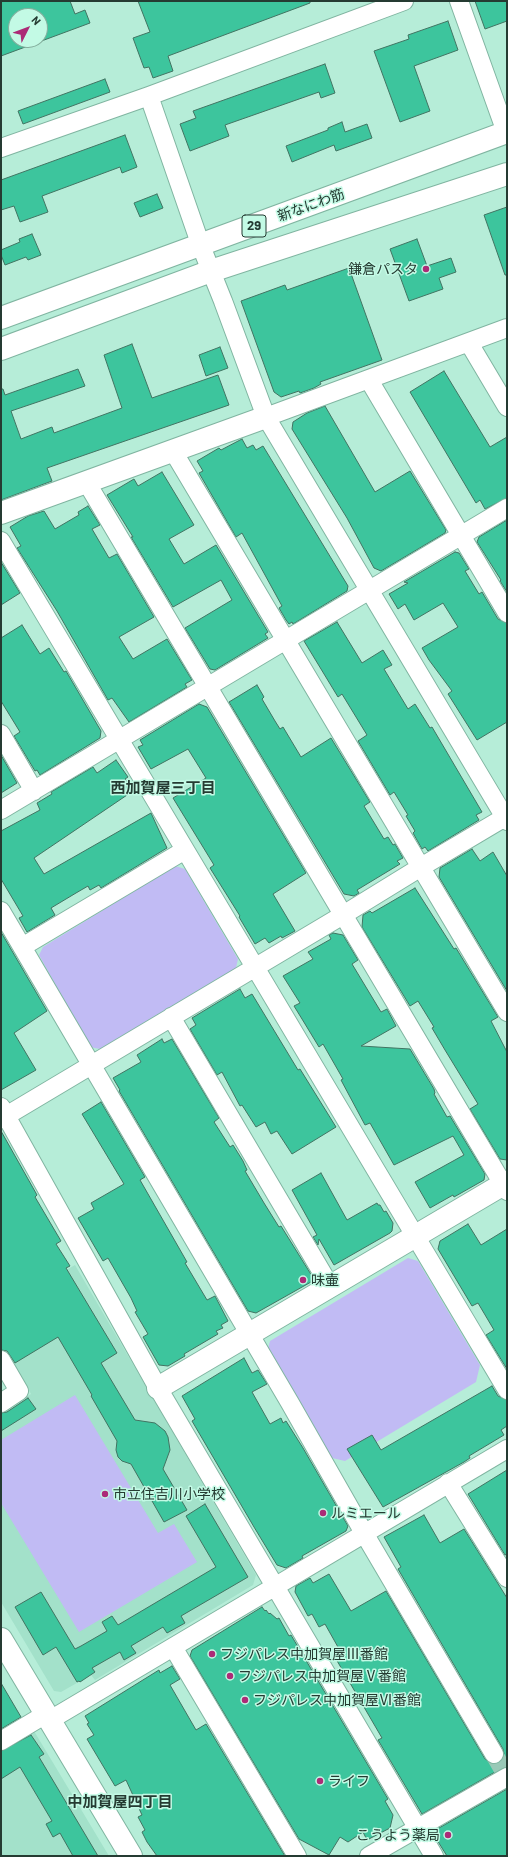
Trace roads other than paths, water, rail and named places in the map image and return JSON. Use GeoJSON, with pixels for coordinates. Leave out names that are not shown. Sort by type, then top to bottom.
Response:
{"type":"FeatureCollection","features":[{"type":"Feature","properties":{"kind":"main road","name":"新なにわ筋"},"geometry":{"type":"LineString","coordinates":[[1,318],[507,133]]}},
{"type":"Feature","properties":{"kind":"main road","name":"29"},"geometry":{"type":"LineString","coordinates":[[1,349],[211,271],[507,174]]}},
{"type":"Feature","properties":{"kind":"main road"},"geometry":{"type":"LineString","coordinates":[[1,513],[266,417]]}},
{"type":"Feature","properties":{"kind":"main road"},"geometry":{"type":"LineString","coordinates":[[158,1388],[330,1286],[506,1186]]}},
{"type":"Feature","properties":{"kind":"main road"},"geometry":{"type":"LineString","coordinates":[[1,1639],[131,1856]]}},
{"type":"Feature","properties":{"kind":"street"},"geometry":{"type":"LineString","coordinates":[[1,148],[149,96],[404,1]]}},
{"type":"Feature","properties":{"kind":"street"},"geometry":{"type":"LineString","coordinates":[[458,1],[507,133]]}},
{"type":"Feature","properties":{"kind":"street"},"geometry":{"type":"LineString","coordinates":[[149,96],[201,246],[266,417],[506,818],[421,867],[343,916],[91,1065],[3,1114],[158,1388],[276,1587],[422,1825],[434,1856]]}},
{"type":"Feature","properties":{"kind":"street"},"geometry":{"type":"LineString","coordinates":[[266,417],[507,328]]}},
{"type":"Feature","properties":{"kind":"street"},"geometry":{"type":"LineString","coordinates":[[469,343],[507,407]]}},
{"type":"Feature","properties":{"kind":"street"},"geometry":{"type":"LineString","coordinates":[[369,380],[507,613]]}},
{"type":"Feature","properties":{"kind":"street"},"geometry":{"type":"LineString","coordinates":[[173,451],[507,1012]]}},
{"type":"Feature","properties":{"kind":"street"},"geometry":{"type":"LineString","coordinates":[[87,483],[343,916],[506,1186]]}},
{"type":"Feature","properties":{"kind":"street"},"geometry":{"type":"LineString","coordinates":[[1,810],[507,508]]}},
{"type":"Feature","properties":{"kind":"street"},"geometry":{"type":"LineString","coordinates":[[1,541],[507,1390]]}},
{"type":"Feature","properties":{"kind":"street"},"geometry":{"type":"LineString","coordinates":[[1,734],[34,791]]}},
{"type":"Feature","properties":{"kind":"street"},"geometry":{"type":"LineString","coordinates":[[22,947],[185,850]]}},
{"type":"Feature","properties":{"kind":"street"},"geometry":{"type":"LineString","coordinates":[[1,911],[250,1334],[364,1533],[494,1754]]}},
{"type":"Feature","properties":{"kind":"street"},"geometry":{"type":"LineString","coordinates":[[172,1017],[330,1286]]}},
{"type":"Feature","properties":{"kind":"street"},"geometry":{"type":"LineString","coordinates":[[1,1360],[19,1391],[1,1402]]}},
{"type":"Feature","properties":{"kind":"street"},"geometry":{"type":"LineString","coordinates":[[1,1742],[173,1647],[507,1449]]}},
{"type":"Feature","properties":{"kind":"street"},"geometry":{"type":"LineString","coordinates":[[448,1483],[504,1568]]}},
{"type":"Feature","properties":{"kind":"street"},"geometry":{"type":"LineString","coordinates":[[173,1647],[297,1856]]}},
{"type":"Feature","properties":{"kind":"street"},"geometry":{"type":"LineString","coordinates":[[369,1856],[507,1777]]}},
{"type":"Feature","properties":{"kind":"tunnel"},"geometry":{"type":"LineString","coordinates":[[494,1754],[507,1777]]}},
{"type":"Feature","properties":{"kind":"place","name":"鎌倉パスタ"},"geometry":{"type":"Point","coordinates":[426,269]}},
{"type":"Feature","properties":{"kind":"place","name":"味壷"},"geometry":{"type":"Point","coordinates":[303,1280]}},
{"type":"Feature","properties":{"kind":"place","name":"市立住吉川小学校"},"geometry":{"type":"Point","coordinates":[105,1494]}},
{"type":"Feature","properties":{"kind":"place","name":"ルミエール"},"geometry":{"type":"Point","coordinates":[323,1513]}},
{"type":"Feature","properties":{"kind":"place","name":"フジパレス中加賀屋Ⅲ番館"},"geometry":{"type":"Point","coordinates":[212,1654]}},
{"type":"Feature","properties":{"kind":"place","name":"フジパレス中加賀屋Ⅴ番館"},"geometry":{"type":"Point","coordinates":[230,1676]}},
{"type":"Feature","properties":{"kind":"place","name":"フジパレス中加賀屋Ⅵ番館"},"geometry":{"type":"Point","coordinates":[245,1700]}},
{"type":"Feature","properties":{"kind":"place","name":"ライフ"},"geometry":{"type":"Point","coordinates":[320,1781]}},
{"type":"Feature","properties":{"kind":"place","name":"こうよう薬局"},"geometry":{"type":"Point","coordinates":[448,1835]}},
{"type":"Feature","properties":{"kind":"district","name":"西加賀屋三丁目"},"geometry":{"type":"Point","coordinates":[163,788]}},
{"type":"Feature","properties":{"kind":"district","name":"中加賀屋四丁目"},"geometry":{"type":"Point","coordinates":[120,1802]}}]}
